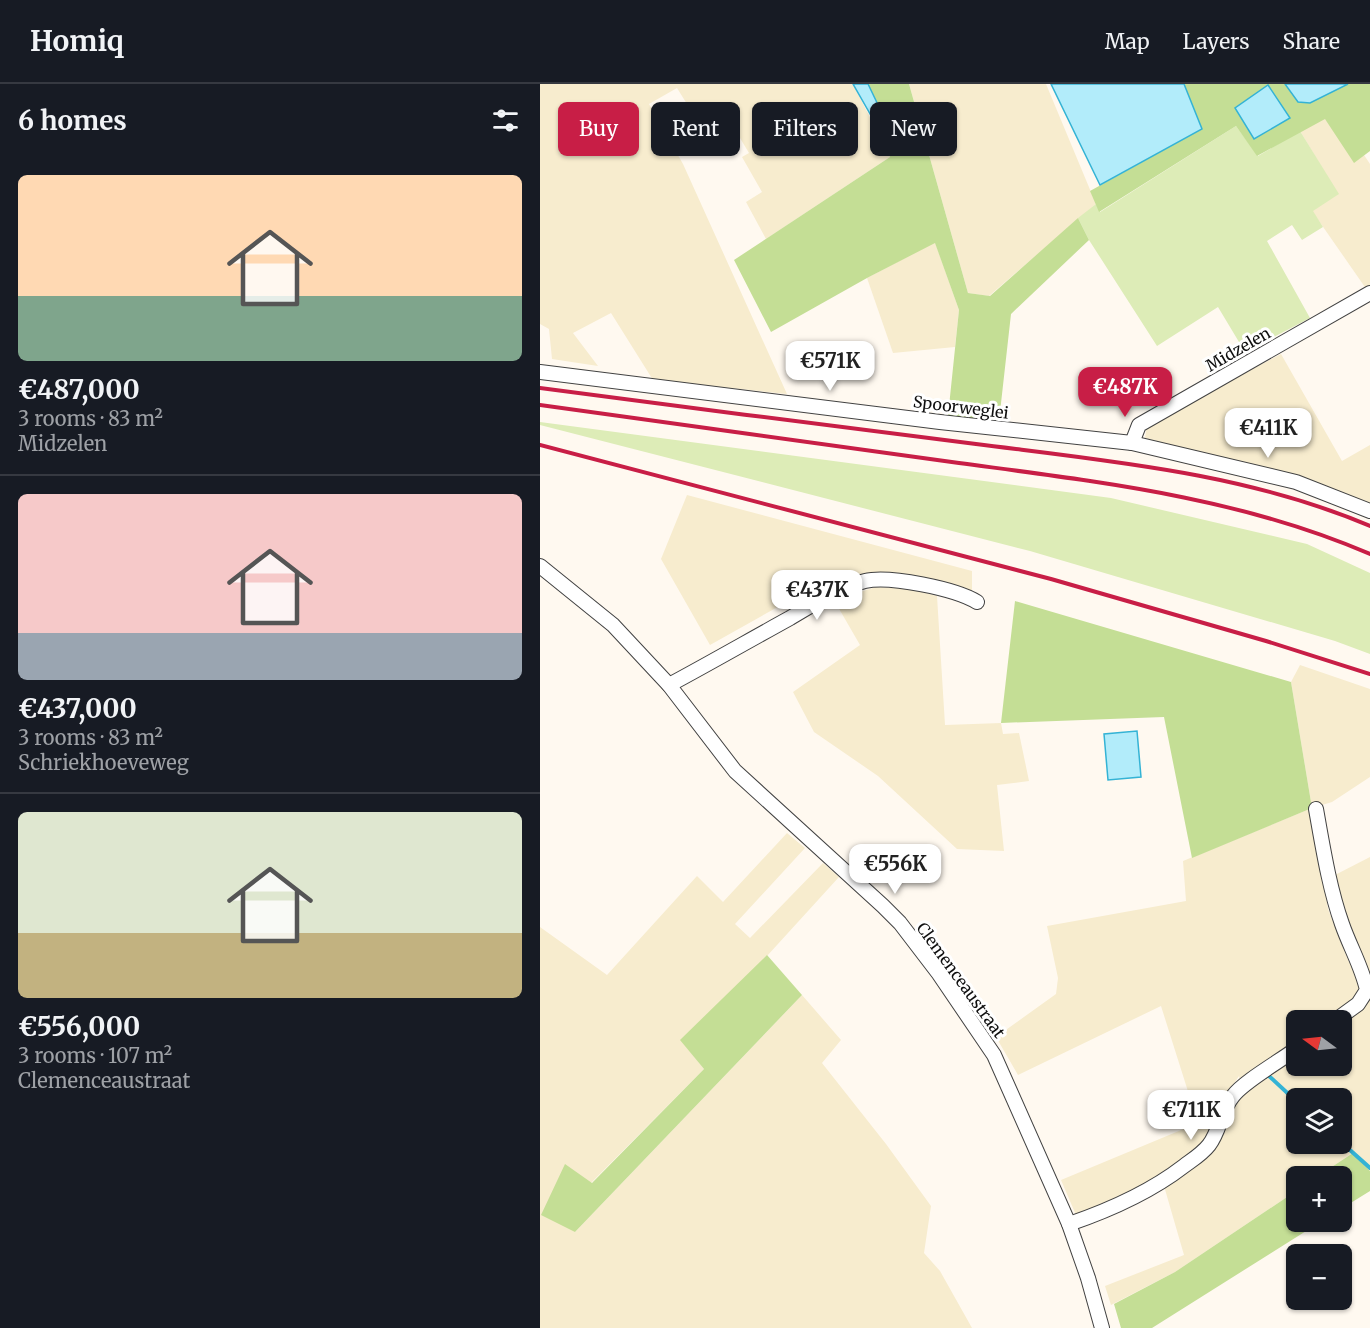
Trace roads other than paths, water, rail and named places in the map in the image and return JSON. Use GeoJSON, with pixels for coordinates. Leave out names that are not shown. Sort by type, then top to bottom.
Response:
{"type":"FeatureCollection","features":[{"type":"Feature","properties":{"kind":"street","name":"Midzelen"},"geometry":{"type":"LineString","coordinates":[[1132,443],[1139,424],[1370,293]]}},
{"type":"Feature","properties":{"kind":"street","name":"Spoorweglei"},"geometry":{"type":"LineString","coordinates":[[540,372],[940,422],[1132,443],[1296,482],[1370,511]]}},
{"type":"Feature","properties":{"kind":"street","name":"Clemenceaustraat"},"geometry":{"type":"LineString","coordinates":[[540,566],[613,625],[669,685],[735,771],[884,906],[939,974],[994,1055],[1069,1224],[1102,1328]]}},
{"type":"Feature","properties":{"kind":"street"},"geometry":{"type":"LineString","coordinates":[[669,685],[817,603],[865,581],[884,580],[912,584],[949,591],[977,602]]}},
{"type":"Feature","properties":{"kind":"street"},"geometry":{"type":"LineString","coordinates":[[1316,809],[1326,868],[1342,924],[1364,975],[1367,990],[1358,1004],[1350,1010]]}},
{"type":"Feature","properties":{"kind":"street"},"geometry":{"type":"LineString","coordinates":[[1069,1224],[1112,1209],[1144,1193],[1190,1162],[1209,1145],[1233,1095],[1286,1056]]}},
{"type":"Feature","properties":{"kind":"water"},"geometry":{"type":"Polygon","coordinates":[[[853,84],[868,84],[877,102],[870,102],[870,114],[853,84]]]}},
{"type":"Feature","properties":{"kind":"water"},"geometry":{"type":"Polygon","coordinates":[[[1051,84],[1184,84],[1202,129],[1100,185],[1051,84]]]}},
{"type":"Feature","properties":{"kind":"water"},"geometry":{"type":"Polygon","coordinates":[[[1285,84],[1348,84],[1310,103],[1298,102],[1285,84]]]}},
{"type":"Feature","properties":{"kind":"water"},"geometry":{"type":"Polygon","coordinates":[[[1268,85],[1290,118],[1254,139],[1235,108],[1268,85]]]}},
{"type":"Feature","properties":{"kind":"water"},"geometry":{"type":"Polygon","coordinates":[[[1137,731],[1141,777],[1108,780],[1104,734],[1137,731]]]}},
{"type":"Feature","properties":{"kind":"waterway"},"geometry":{"type":"LineString","coordinates":[[1265,1077],[1268,1075],[1286,1092]]}},
{"type":"Feature","properties":{"kind":"waterway"},"geometry":{"type":"LineString","coordinates":[[1352,1152],[1370,1168]]}},
{"type":"Feature","properties":{"kind":"railway"},"geometry":{"type":"LineString","coordinates":[[540,388],[1126,463],[1226,481],[1275,493],[1370,526]]}},
{"type":"Feature","properties":{"kind":"railway"},"geometry":{"type":"LineString","coordinates":[[540,405],[1064,477],[1168,494],[1270,518],[1370,554]]}},
{"type":"Feature","properties":{"kind":"railway"},"geometry":{"type":"LineString","coordinates":[[540,445],[1051,579],[1266,641],[1370,674]]}}]}
